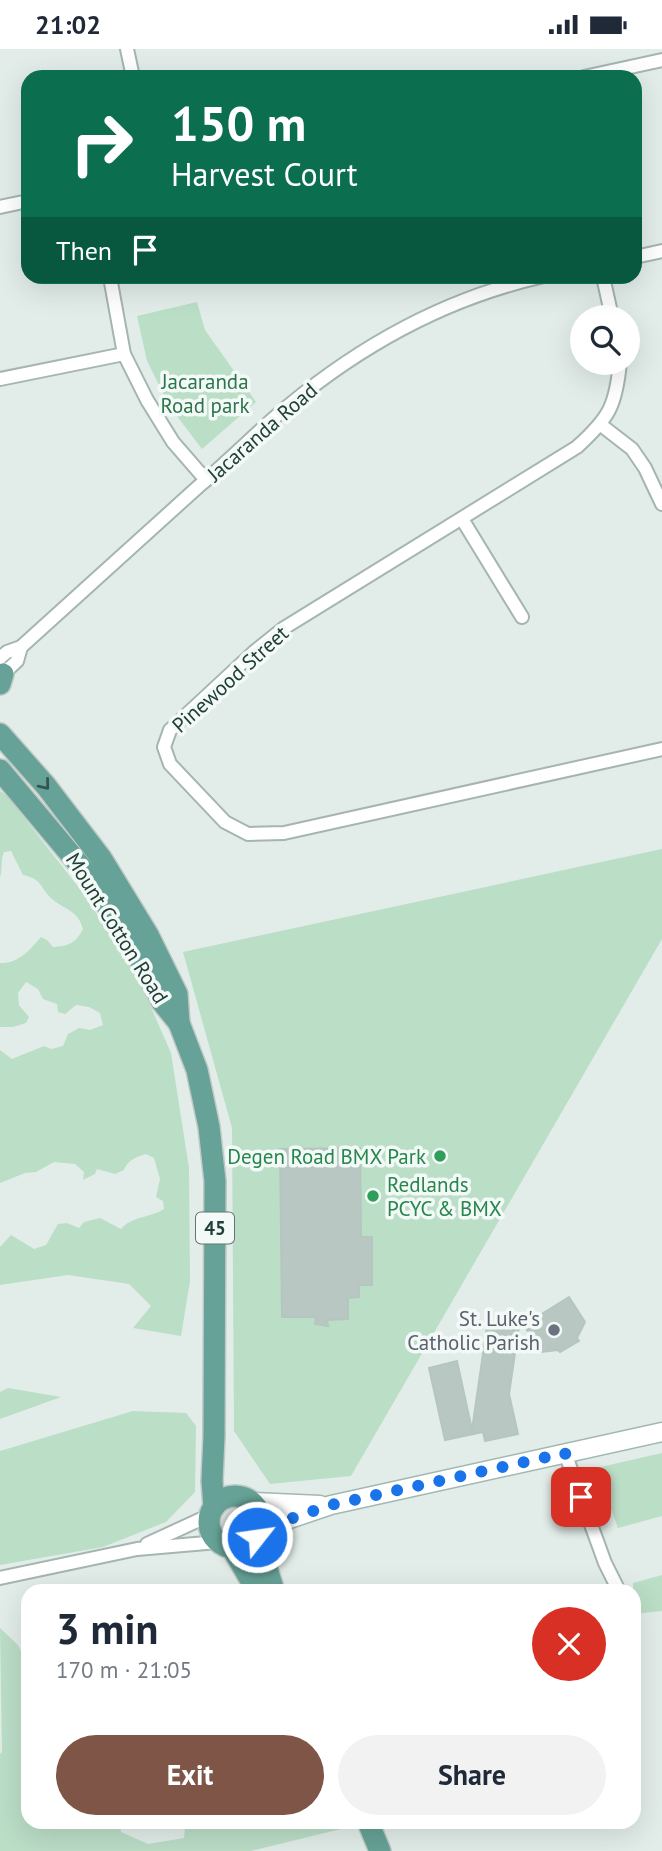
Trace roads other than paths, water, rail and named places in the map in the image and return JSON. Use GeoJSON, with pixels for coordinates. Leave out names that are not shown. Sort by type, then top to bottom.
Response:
{"type":"FeatureCollection","features":[{"type":"Feature","properties":{"kind":"main road","name":"Mount Cotton Road"},"geometry":{"type":"LineString","coordinates":[[2,731],[101,858],[148,935],[177,994],[180,1023],[197,1070],[207,1116],[215,1181],[212,1511]]}},
{"type":"Feature","properties":{"kind":"main road","name":"Mount Cotton Road"},"geometry":{"type":"LineString","coordinates":[[0,770],[88,875],[134,948],[162,1002],[180,1023]]}},
{"type":"Feature","properties":{"kind":"main road","name":"Mount Cotton Road"},"geometry":{"type":"LineString","coordinates":[[214,1437],[226,1475],[246,1499]]}},
{"type":"Feature","properties":{"kind":"main road"},"geometry":{"type":"LineString","coordinates":[[212,1511],[226,1498],[246,1499]]}},
{"type":"Feature","properties":{"kind":"main road","name":"45"},"geometry":{"type":"LineString","coordinates":[[246,1499],[260,1514],[258,1533],[272,1584]]}},
{"type":"Feature","properties":{"kind":"main road","name":"45"},"geometry":{"type":"LineString","coordinates":[[212,1511],[210,1530],[225,1545],[252,1584]]}},
{"type":"Feature","properties":{"kind":"main road"},"geometry":{"type":"LineString","coordinates":[[225,1545],[246,1546],[258,1533]]}},
{"type":"Feature","properties":{"kind":"main road"},"geometry":{"type":"LineString","coordinates":[[371,1829],[380,1851]]}},
{"type":"Feature","properties":{"kind":"street"},"geometry":{"type":"LineString","coordinates":[[127,49],[132,70]]}},
{"type":"Feature","properties":{"kind":"street"},"geometry":{"type":"LineString","coordinates":[[616,70],[662,60]]}},
{"type":"Feature","properties":{"kind":"street"},"geometry":{"type":"LineString","coordinates":[[0,207],[21,202]]}},
{"type":"Feature","properties":{"kind":"street"},"geometry":{"type":"LineString","coordinates":[[642,255],[662,251]]}},
{"type":"Feature","properties":{"kind":"street"},"geometry":{"type":"LineString","coordinates":[[111,284],[124,354],[147,400],[173,442],[206,480]]}},
{"type":"Feature","properties":{"kind":"street","name":"Jacaranda Road"},"geometry":{"type":"LineString","coordinates":[[1,673],[17,661],[21,647],[275,417],[329,375],[377,342],[421,318],[508,284]]}},
{"type":"Feature","properties":{"kind":"street"},"geometry":{"type":"LineString","coordinates":[[605,284],[609,305]]}},
{"type":"Feature","properties":{"kind":"street"},"geometry":{"type":"LineString","coordinates":[[0,379],[124,354]]}},
{"type":"Feature","properties":{"kind":"street","name":"Pinewood Street"},"geometry":{"type":"LineString","coordinates":[[619,375],[617,392],[601,425],[576,447],[284,628],[254,652],[170,730],[164,747],[170,764],[225,822],[248,834],[284,833],[662,749]]}},
{"type":"Feature","properties":{"kind":"street"},"geometry":{"type":"LineString","coordinates":[[601,425],[632,449],[645,468],[662,503]]}},
{"type":"Feature","properties":{"kind":"street"},"geometry":{"type":"LineString","coordinates":[[462,519],[522,617]]}},
{"type":"Feature","properties":{"kind":"street"},"geometry":{"type":"LineString","coordinates":[[258,1533],[331,1505],[662,1431]]}},
{"type":"Feature","properties":{"kind":"street"},"geometry":{"type":"LineString","coordinates":[[565,1453],[604,1563],[615,1584]]}},
{"type":"Feature","properties":{"kind":"street"},"geometry":{"type":"LineString","coordinates":[[246,1499],[331,1505]]}},
{"type":"Feature","properties":{"kind":"street"},"geometry":{"type":"LineString","coordinates":[[137,1549],[212,1511]]}},
{"type":"Feature","properties":{"kind":"street"},"geometry":{"type":"LineString","coordinates":[[0,1578],[137,1549],[225,1545]]}},
{"type":"Feature","properties":{"kind":"place","name":"Degen Road BMX Park"},"geometry":{"type":"Point","coordinates":[440,1156]}},
{"type":"Feature","properties":{"kind":"place","name":"Redlands PCYC & BMX"},"geometry":{"type":"Point","coordinates":[373,1196]}},
{"type":"Feature","properties":{"kind":"place","name":"St. Luke's Catholic Parish"},"geometry":{"type":"Point","coordinates":[554,1330]}},
{"type":"Feature","properties":{"kind":"park label","name":"Jacaranda Road park"},"geometry":{"type":"Point","coordinates":[205,393]}}]}
